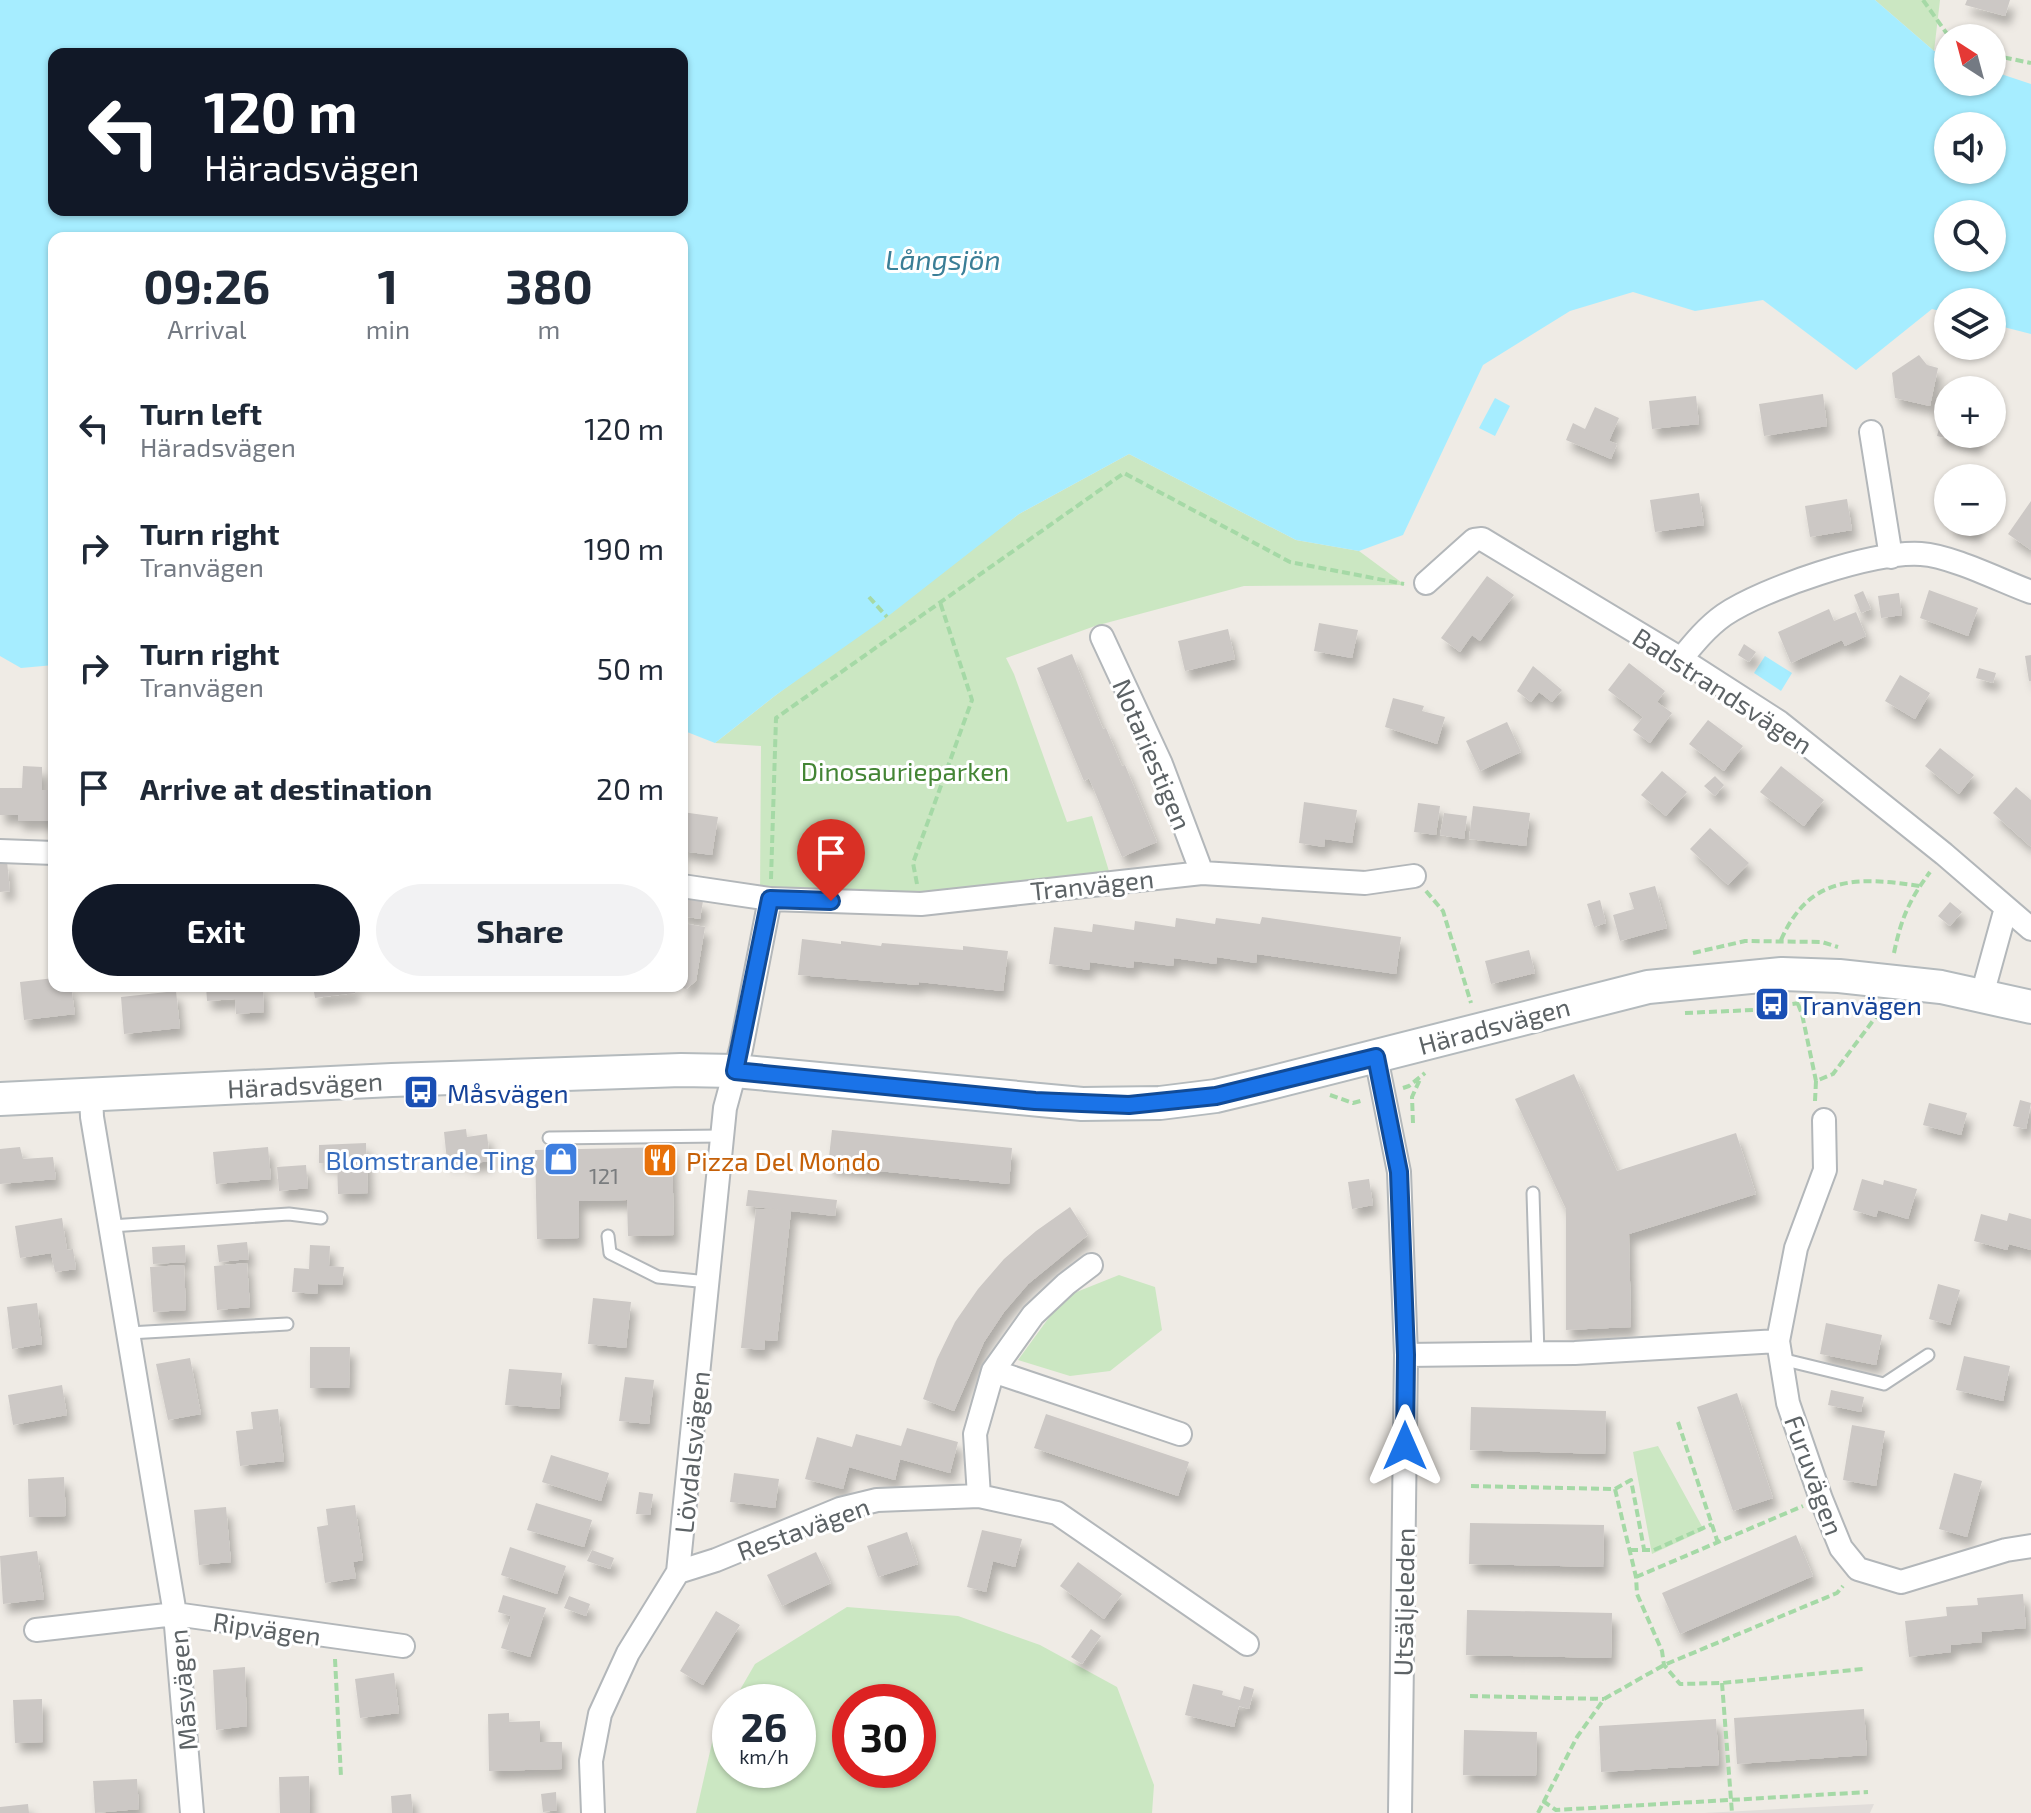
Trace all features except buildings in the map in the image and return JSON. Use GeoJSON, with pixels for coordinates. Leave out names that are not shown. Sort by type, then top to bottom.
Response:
{"type":"FeatureCollection","features":[{"type":"Feature","properties":{"kind":"street"},"geometry":{"type":"LineString","coordinates":[[1871,432],[1891,557]]}},
{"type":"Feature","properties":{"kind":"street","name":"Badstrandsvägen"},"geometry":{"type":"LineString","coordinates":[[1426,583],[1474,540],[1482,539],[1779,722],[1944,854],[2031,929]]}},
{"type":"Feature","properties":{"kind":"street"},"geometry":{"type":"LineString","coordinates":[[1681,659],[1708,628],[1747,602],[1782,586],[1840,568],[1891,557],[1922,554],[1934,557],[2031,592]]}},
{"type":"Feature","properties":{"kind":"street","name":"Notariestigen"},"geometry":{"type":"LineString","coordinates":[[1102,637],[1161,764],[1202,873]]}},
{"type":"Feature","properties":{"kind":"street"},"geometry":{"type":"LineString","coordinates":[[0,851],[48,853]]}},
{"type":"Feature","properties":{"kind":"street","name":"Tranvägen"},"geometry":{"type":"LineString","coordinates":[[688,887],[770,899],[921,904],[1202,873],[1365,883],[1414,876]]}},
{"type":"Feature","properties":{"kind":"street"},"geometry":{"type":"LineString","coordinates":[[735,1071],[770,899]]}},
{"type":"Feature","properties":{"kind":"street"},"geometry":{"type":"LineString","coordinates":[[1982,995],[2006,908]]}},
{"type":"Feature","properties":{"kind":"street","name":"Häradsvägen"},"geometry":{"type":"LineString","coordinates":[[0,1099],[604,1071],[735,1071],[1035,1101],[1129,1105],[1216,1096],[1628,991],[1663,986],[1782,974],[1839,976],[1941,987],[2031,1007]]}},
{"type":"Feature","properties":{"kind":"street","name":"Utsäljeleden"},"geometry":{"type":"LineString","coordinates":[[1376,1057],[1399,1172],[1406,1355],[1400,1813]]}},
{"type":"Feature","properties":{"kind":"street","name":"Lövdalsvägen"},"geometry":{"type":"LineString","coordinates":[[593,1813],[591,1761],[600,1714],[628,1653],[678,1572],[725,1108],[735,1071]]}},
{"type":"Feature","properties":{"kind":"street","name":"Måsvägen"},"geometry":{"type":"LineString","coordinates":[[91,1095],[92,1117],[175,1614],[192,1813]]}},
{"type":"Feature","properties":{"kind":"street","name":"Furuvägen"},"geometry":{"type":"LineString","coordinates":[[1824,1120],[1825,1170],[1796,1248],[1780,1350],[1788,1403],[1821,1499],[1841,1548],[1858,1569]]}},
{"type":"Feature","properties":{"kind":"street"},"geometry":{"type":"LineString","coordinates":[[979,1496],[975,1434],[993,1371],[1033,1315],[1091,1265]]}},
{"type":"Feature","properties":{"kind":"street"},"geometry":{"type":"LineString","coordinates":[[1406,1355],[1538,1354],[1720,1346],[1780,1350]]}},
{"type":"Feature","properties":{"kind":"street"},"geometry":{"type":"LineString","coordinates":[[993,1371],[1180,1434]]}},
{"type":"Feature","properties":{"kind":"street","name":"Restavägen"},"geometry":{"type":"LineString","coordinates":[[678,1572],[716,1560],[840,1509],[877,1500],[979,1496],[1057,1513],[1247,1644]]}},
{"type":"Feature","properties":{"kind":"street"},"geometry":{"type":"LineString","coordinates":[[1858,1569],[1901,1582],[2006,1550],[2031,1546]]}},
{"type":"Feature","properties":{"kind":"street","name":"Ripvägen"},"geometry":{"type":"LineString","coordinates":[[36,1630],[175,1614],[403,1646]]}},
{"type":"Feature","properties":{"kind":"lane"},"geometry":{"type":"LineString","coordinates":[[549,1138],[722,1136]]}},
{"type":"Feature","properties":{"kind":"lane"},"geometry":{"type":"LineString","coordinates":[[1533,1193],[1538,1354]]}},
{"type":"Feature","properties":{"kind":"lane"},"geometry":{"type":"LineString","coordinates":[[111,1226],[289,1214],[321,1218]]}},
{"type":"Feature","properties":{"kind":"lane"},"geometry":{"type":"LineString","coordinates":[[608,1236],[610,1253],[633,1266],[658,1277],[708,1282]]}},
{"type":"Feature","properties":{"kind":"lane"},"geometry":{"type":"LineString","coordinates":[[129,1333],[287,1324]]}},
{"type":"Feature","properties":{"kind":"lane"},"geometry":{"type":"LineString","coordinates":[[1780,1350],[1884,1384],[1928,1355]]}},
{"type":"Feature","properties":{"kind":"path"},"geometry":{"type":"LineString","coordinates":[[1923,0],[1940,24]]}},
{"type":"Feature","properties":{"kind":"path"},"geometry":{"type":"LineString","coordinates":[[2006,58],[2031,63]]}},
{"type":"Feature","properties":{"kind":"path"},"geometry":{"type":"LineString","coordinates":[[770,899],[776,718],[1124,473],[1290,562],[1405,585],[1426,583]]}},
{"type":"Feature","properties":{"kind":"path"},"geometry":{"type":"LineString","coordinates":[[869,597],[887,617]]}},
{"type":"Feature","properties":{"kind":"path"},"geometry":{"type":"LineString","coordinates":[[921,904],[913,863],[972,700],[940,602]]}},
{"type":"Feature","properties":{"kind":"path"},"geometry":{"type":"LineString","coordinates":[[1894,953],[1902,918],[1920,886],[1944,854]]}},
{"type":"Feature","properties":{"kind":"path"},"geometry":{"type":"LineString","coordinates":[[1414,876],[1443,911],[1471,1004]]}},
{"type":"Feature","properties":{"kind":"path"},"geometry":{"type":"LineString","coordinates":[[1781,940],[1795,914],[1823,892],[1839,884],[1851,880],[1877,880],[1920,886]]}},
{"type":"Feature","properties":{"kind":"path"},"geometry":{"type":"LineString","coordinates":[[1798,1004],[1816,1081],[1814,1118],[1824,1120]]}},
{"type":"Feature","properties":{"kind":"path"},"geometry":{"type":"LineString","coordinates":[[1816,1081],[1833,1074],[1878,1014]]}},
{"type":"Feature","properties":{"kind":"path"},"geometry":{"type":"LineString","coordinates":[[1678,1422],[1718,1543]]}},
{"type":"Feature","properties":{"kind":"path"},"geometry":{"type":"LineString","coordinates":[[1471,1486],[1615,1489],[1631,1480],[1644,1549]]}},
{"type":"Feature","properties":{"kind":"path"},"geometry":{"type":"LineString","coordinates":[[1615,1489],[1636,1577],[1637,1594],[1662,1651],[1664,1665],[1680,1684],[1722,1683],[1863,1669]]}},
{"type":"Feature","properties":{"kind":"path"},"geometry":{"type":"LineString","coordinates":[[1636,1577],[1821,1499]]}},
{"type":"Feature","properties":{"kind":"path"},"geometry":{"type":"LineString","coordinates":[[1630,1550],[1654,1550],[1712,1524]]}},
{"type":"Feature","properties":{"kind":"path"},"geometry":{"type":"LineString","coordinates":[[1538,1813],[1577,1737],[1604,1699],[1664,1665],[1837,1593],[1858,1569]]}},
{"type":"Feature","properties":{"kind":"path"},"geometry":{"type":"LineString","coordinates":[[334,1637],[341,1777]]}},
{"type":"Feature","properties":{"kind":"path"},"geometry":{"type":"LineString","coordinates":[[1722,1683],[1732,1813]]}},
{"type":"Feature","properties":{"kind":"path"},"geometry":{"type":"LineString","coordinates":[[1470,1696],[1604,1699]]}},
{"type":"Feature","properties":{"kind":"path"},"geometry":{"type":"LineString","coordinates":[[1543,1801],[1556,1810],[1868,1792]]}},
{"type":"Feature","properties":{"kind":"shaded area"},"geometry":{"type":"Polygon","coordinates":[[[1874,1804],[1870,1813],[1704,1813],[1874,1804]]]}},
{"type":"Feature","properties":{"kind":"green space"},"geometry":{"type":"Polygon","coordinates":[[[1875,0],[1940,0],[1937,24],[1934,24],[1934,51],[1875,0]]]}},
{"type":"Feature","properties":{"kind":"green space","name":"Dinosaurieparken"},"geometry":{"type":"Polygon","coordinates":[[[1129,454],[1296,540],[1359,551],[1405,585],[1244,586],[1095,626],[1006,658],[1067,822],[1092,816],[1112,881],[921,904],[760,898],[761,746],[715,743],[1019,514],[1129,454]]]}},
{"type":"Feature","properties":{"kind":"green space"},"geometry":{"type":"Polygon","coordinates":[[[1119,1275],[1155,1287],[1162,1330],[1110,1371],[1070,1376],[1018,1360],[1064,1297],[1119,1275]]]}},
{"type":"Feature","properties":{"kind":"green space"},"geometry":{"type":"Polygon","coordinates":[[[1658,1446],[1704,1530],[1652,1554],[1633,1452],[1658,1446]]]}},
{"type":"Feature","properties":{"kind":"green space"},"geometry":{"type":"Polygon","coordinates":[[[847,1607],[958,1616],[1040,1645],[1117,1687],[1154,1785],[1152,1813],[696,1813],[712,1743],[712,1788],[816,1788],[816,1684],[743,1684],[755,1664],[847,1607]]]}},
{"type":"Feature","properties":{"kind":"water","name":"Långsjön"},"geometry":{"type":"Polygon","coordinates":[[[0,0],[1875,0],[1934,51],[1934,96],[2006,96],[2006,76],[2031,84],[2031,334],[2006,328],[2006,288],[1934,288],[1934,310],[1856,370],[1763,300],[1695,311],[1633,292],[1570,311],[1483,365],[1403,535],[1359,551],[1296,540],[1129,454],[1019,514],[887,617],[776,695],[715,743],[688,732],[688,232],[48,232],[48,666],[21,668],[0,656],[0,0]]]}},
{"type":"Feature","properties":{"kind":"water"},"geometry":{"type":"Polygon","coordinates":[[[1495,398],[1510,406],[1495,436],[1479,428],[1495,398]]]}},
{"type":"Feature","properties":{"kind":"water"},"geometry":{"type":"Polygon","coordinates":[[[1765,656],[1792,673],[1781,691],[1754,673],[1765,656]]]}},
{"type":"Feature","properties":{"kind":"place","name":"Tranvägen"},"geometry":{"type":"Point","coordinates":[1772,1004]}},
{"type":"Feature","properties":{"kind":"place","name":"Måsvägen"},"geometry":{"type":"Point","coordinates":[421,1092]}},
{"type":"Feature","properties":{"kind":"place","name":"Blomstrande Ting"},"geometry":{"type":"Point","coordinates":[561,1159]}},
{"type":"Feature","properties":{"kind":"place","name":"Pizza Del Mondo"},"geometry":{"type":"Point","coordinates":[660,1160]}},
{"type":"Feature","properties":{"kind":"route"},"geometry":{"type":"LineString","coordinates":[[831,901],[770,899],[735,1071],[1035,1101],[1129,1105],[1216,1096],[1376,1057],[1399,1172],[1406,1355],[1405,1446]]}}]}
